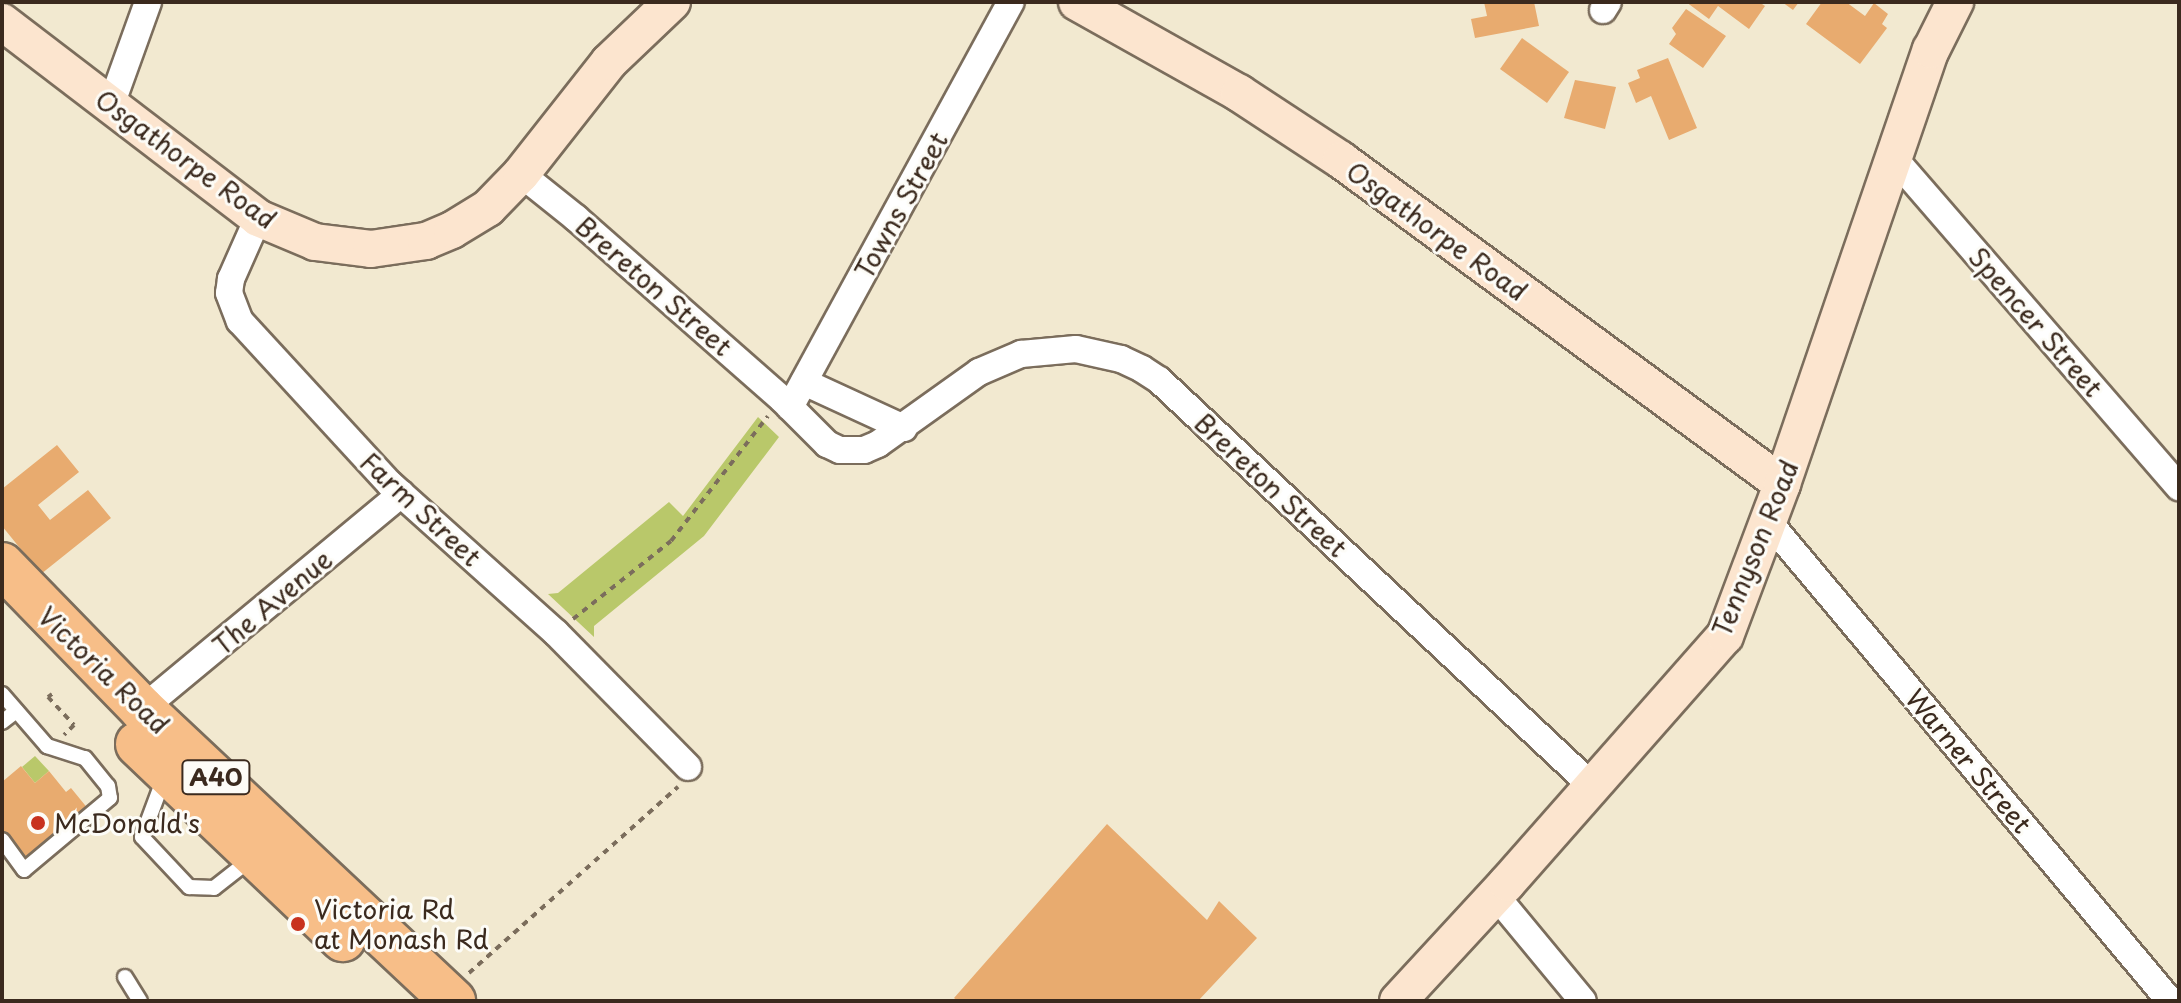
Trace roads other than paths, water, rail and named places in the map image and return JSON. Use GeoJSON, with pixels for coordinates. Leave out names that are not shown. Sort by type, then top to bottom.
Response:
{"type":"FeatureCollection","features":[{"type":"Feature","properties":{"kind":"highway","name":"Victoria Road"},"geometry":{"type":"LineString","coordinates":[[2,565],[142,709],[437,993]]}},
{"type":"Feature","properties":{"kind":"highway","name":"Victoria Road"},"geometry":{"type":"LineString","coordinates":[[2,597],[167,773],[254,856],[437,993]]}},
{"type":"Feature","properties":{"kind":"street"},"geometry":{"type":"LineString","coordinates":[[111,105],[148,2]]}},
{"type":"Feature","properties":{"kind":"street","name":"Osgathorpe Road"},"geometry":{"type":"LineString","coordinates":[[2,22],[258,218],[301,237],[344,248],[401,246],[426,241],[488,208],[521,174],[609,62],[672,2]]}},
{"type":"Feature","properties":{"kind":"street","name":"Towns Street"},"geometry":{"type":"LineString","coordinates":[[786,403],[804,382],[1011,2]]}},
{"type":"Feature","properties":{"kind":"street","name":"Osgathorpe Road"},"geometry":{"type":"LineString","coordinates":[[1077,2],[1239,93],[1341,160],[1782,484]]}},
{"type":"Feature","properties":{"kind":"street","name":"Tennyson Road"},"geometry":{"type":"LineString","coordinates":[[1398,1001],[1496,896],[1725,636],[1782,484],[1931,50],[1955,2]]}},
{"type":"Feature","properties":{"kind":"street","name":"Spencer Street"},"geometry":{"type":"LineString","coordinates":[[1893,157],[2179,487]]}},
{"type":"Feature","properties":{"kind":"street","name":"Brereton Street"},"geometry":{"type":"LineString","coordinates":[[521,174],[576,218],[786,403],[827,444],[840,450],[864,450],[904,428],[979,372],[1021,354],[1076,349],[1121,359],[1142,369],[1159,380],[1591,785]]}},
{"type":"Feature","properties":{"kind":"street","name":"Farm Street"},"geometry":{"type":"LineString","coordinates":[[258,218],[231,279],[229,293],[240,321],[401,494],[556,633],[688,767]]}},
{"type":"Feature","properties":{"kind":"street"},"geometry":{"type":"LineString","coordinates":[[804,382],[904,428]]}},
{"type":"Feature","properties":{"kind":"street","name":"The Avenue"},"geometry":{"type":"LineString","coordinates":[[142,709],[401,494]]}},
{"type":"Feature","properties":{"kind":"street","name":"Warner Street"},"geometry":{"type":"LineString","coordinates":[[1767,520],[2170,1001]]}},
{"type":"Feature","properties":{"kind":"street"},"geometry":{"type":"LineString","coordinates":[[1496,896],[1583,1001]]}},
{"type":"Feature","properties":{"kind":"lane"},"geometry":{"type":"LineString","coordinates":[[2,694],[16,711],[53,743],[85,758],[108,786],[110,798],[24,870],[2,840]]}},
{"type":"Feature","properties":{"kind":"lane"},"geometry":{"type":"LineString","coordinates":[[2,722],[16,711]]}},
{"type":"Feature","properties":{"kind":"lane"},"geometry":{"type":"LineString","coordinates":[[167,773],[142,837],[189,887],[214,888],[254,856]]}},
{"type":"Feature","properties":{"kind":"lane"},"geometry":{"type":"LineString","coordinates":[[125,977],[140,1001]]}},
{"type":"Feature","properties":{"kind":"place","name":"McDonald's"},"geometry":{"type":"Point","coordinates":[38,823]}},
{"type":"Feature","properties":{"kind":"place","name":"Victoria Rd at Monash Rd"},"geometry":{"type":"Point","coordinates":[298,924]}}]}
